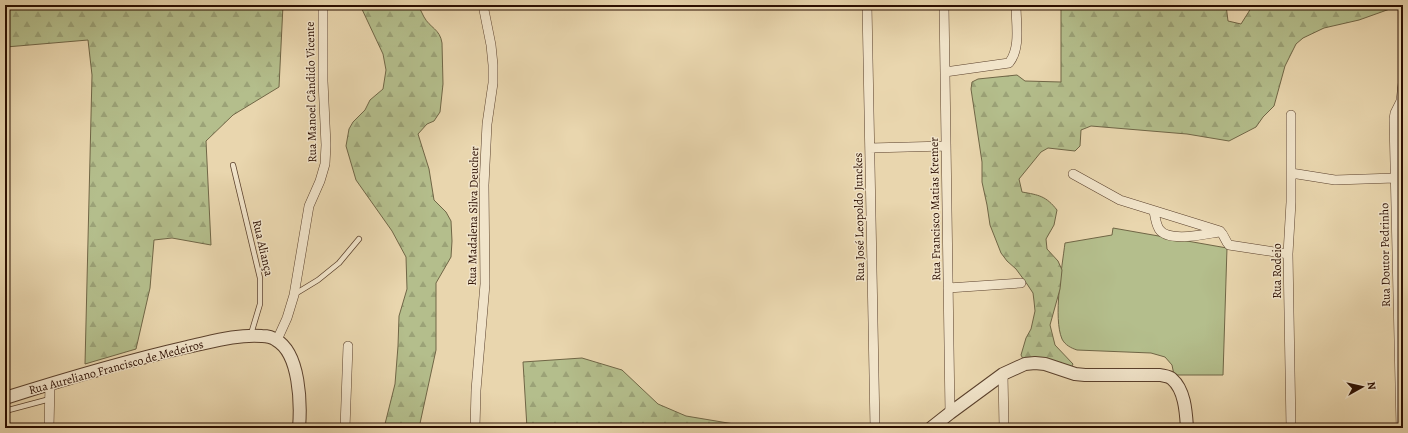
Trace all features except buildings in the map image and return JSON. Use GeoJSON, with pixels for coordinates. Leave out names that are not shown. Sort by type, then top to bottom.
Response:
{"type":"FeatureCollection","features":[{"type":"Feature","properties":{"kind":"street","name":"Rua Manoel Cândido Vicente"},"geometry":{"type":"LineString","coordinates":[[277,340],[287,318],[294,295],[308,210],[323,172],[326,154],[323,81],[323,5]]}},
{"type":"Feature","properties":{"kind":"street","name":"Rua Madalena Silva Deucher"},"geometry":{"type":"LineString","coordinates":[[475,428],[476,390],[485,284],[484,185],[487,124],[493,83],[491,45],[483,5]]}},
{"type":"Feature","properties":{"kind":"street","name":"Rua José Leopoldo Junckes"},"geometry":{"type":"LineString","coordinates":[[866,5],[875,428]]}},
{"type":"Feature","properties":{"kind":"street","name":"Rua Francisco Matias Kremer"},"geometry":{"type":"LineString","coordinates":[[944,5],[950,412]]}},
{"type":"Feature","properties":{"kind":"street"},"geometry":{"type":"LineString","coordinates":[[945,72],[1008,63],[1014,57],[1016,46],[1016,5]]}},
{"type":"Feature","properties":{"kind":"street","name":"Rua Doutor Pedrinho"},"geometry":{"type":"LineString","coordinates":[[1400,428],[1394,119],[1395,113],[1401,101],[1403,83]]}},
{"type":"Feature","properties":{"kind":"street","name":"Rua Rodeio"},"geometry":{"type":"LineString","coordinates":[[1291,115],[1292,202],[1288,254],[1291,428]]}},
{"type":"Feature","properties":{"kind":"street"},"geometry":{"type":"LineString","coordinates":[[870,148],[946,146]]}},
{"type":"Feature","properties":{"kind":"street"},"geometry":{"type":"LineString","coordinates":[[1291,173],[1335,180],[1395,178]]}},
{"type":"Feature","properties":{"kind":"street"},"geometry":{"type":"LineString","coordinates":[[1073,174],[1120,200],[1220,232],[1224,235],[1229,245],[1288,254]]}},
{"type":"Feature","properties":{"kind":"street"},"geometry":{"type":"LineString","coordinates":[[1154,211],[1159,230],[1164,234],[1190,237],[1220,232]]}},
{"type":"Feature","properties":{"kind":"street"},"geometry":{"type":"LineString","coordinates":[[948,288],[1021,283]]}},
{"type":"Feature","properties":{"kind":"street","name":"Rua Aureliano Francisco de Medeiros"},"geometry":{"type":"LineString","coordinates":[[5,398],[162,353],[222,340],[262,336],[277,340]]}},
{"type":"Feature","properties":{"kind":"street"},"geometry":{"type":"LineString","coordinates":[[277,340],[285,347],[293,366],[299,397],[299,428]]}},
{"type":"Feature","properties":{"kind":"street"},"geometry":{"type":"LineString","coordinates":[[345,428],[348,346]]}},
{"type":"Feature","properties":{"kind":"street"},"geometry":{"type":"LineString","coordinates":[[931,428],[950,412],[1003,374],[1025,364],[1035,363],[1045,364],[1075,374],[1167,376],[1178,386],[1182,397],[1187,428]]}},
{"type":"Feature","properties":{"kind":"street"},"geometry":{"type":"LineString","coordinates":[[1003,374],[1004,428]]}},
{"type":"Feature","properties":{"kind":"street"},"geometry":{"type":"LineString","coordinates":[[49,428],[50,384]]}},
{"type":"Feature","properties":{"kind":"lane","name":"Rua Aliança"},"geometry":{"type":"LineString","coordinates":[[233,165],[260,278],[260,304],[251,336]]}},
{"type":"Feature","properties":{"kind":"lane"},"geometry":{"type":"LineString","coordinates":[[294,295],[318,280],[339,263],[359,239]]}},
{"type":"Feature","properties":{"kind":"lane"},"geometry":{"type":"LineString","coordinates":[[5,411],[50,398]]}},
{"type":"Feature","properties":{"kind":"green space"},"geometry":{"type":"Polygon","coordinates":[[[5,5],[283,5],[279,87],[233,115],[206,141],[211,245],[172,238],[154,240],[150,288],[136,349],[85,364],[92,75],[88,40],[6,47],[5,55],[5,5]]]}},
{"type":"Feature","properties":{"kind":"green space"},"geometry":{"type":"Polygon","coordinates":[[[360,5],[418,5],[426,21],[441,38],[442,43],[443,84],[440,112],[434,121],[427,124],[418,134],[429,169],[434,200],[446,212],[451,221],[452,241],[451,257],[436,283],[436,350],[419,428],[384,428],[395,384],[399,316],[407,289],[406,257],[392,231],[356,180],[346,146],[349,129],[353,122],[365,110],[370,100],[383,89],[386,70],[383,54],[360,5]]]}},
{"type":"Feature","properties":{"kind":"green space"},"geometry":{"type":"Polygon","coordinates":[[[1061,5],[1226,5],[1228,21],[1241,24],[1253,5],[1401,5],[1359,20],[1324,28],[1303,38],[1296,44],[1285,66],[1274,106],[1256,127],[1229,141],[1187,134],[1091,126],[1081,130],[1080,146],[1075,151],[1048,148],[1041,152],[1019,179],[1022,192],[1046,199],[1057,210],[1054,225],[1046,239],[1047,249],[1058,261],[1062,270],[1060,289],[1050,325],[1055,345],[1073,364],[1071,368],[1023,359],[1021,355],[1026,338],[1031,329],[1035,311],[1033,293],[1016,269],[1001,253],[990,225],[982,182],[982,162],[971,89],[972,82],[978,79],[1017,75],[1025,81],[1061,82],[1061,5]]]}},
{"type":"Feature","properties":{"kind":"green space"},"geometry":{"type":"Polygon","coordinates":[[[1113,228],[1227,248],[1223,375],[1174,375],[1172,365],[1165,357],[1151,353],[1077,350],[1068,346],[1063,341],[1059,330],[1058,306],[1065,243],[1112,235],[1113,228]]]}},
{"type":"Feature","properties":{"kind":"green space"},"geometry":{"type":"Polygon","coordinates":[[[582,358],[622,370],[658,404],[686,416],[758,428],[527,428],[523,362],[582,358]]]}}]}
